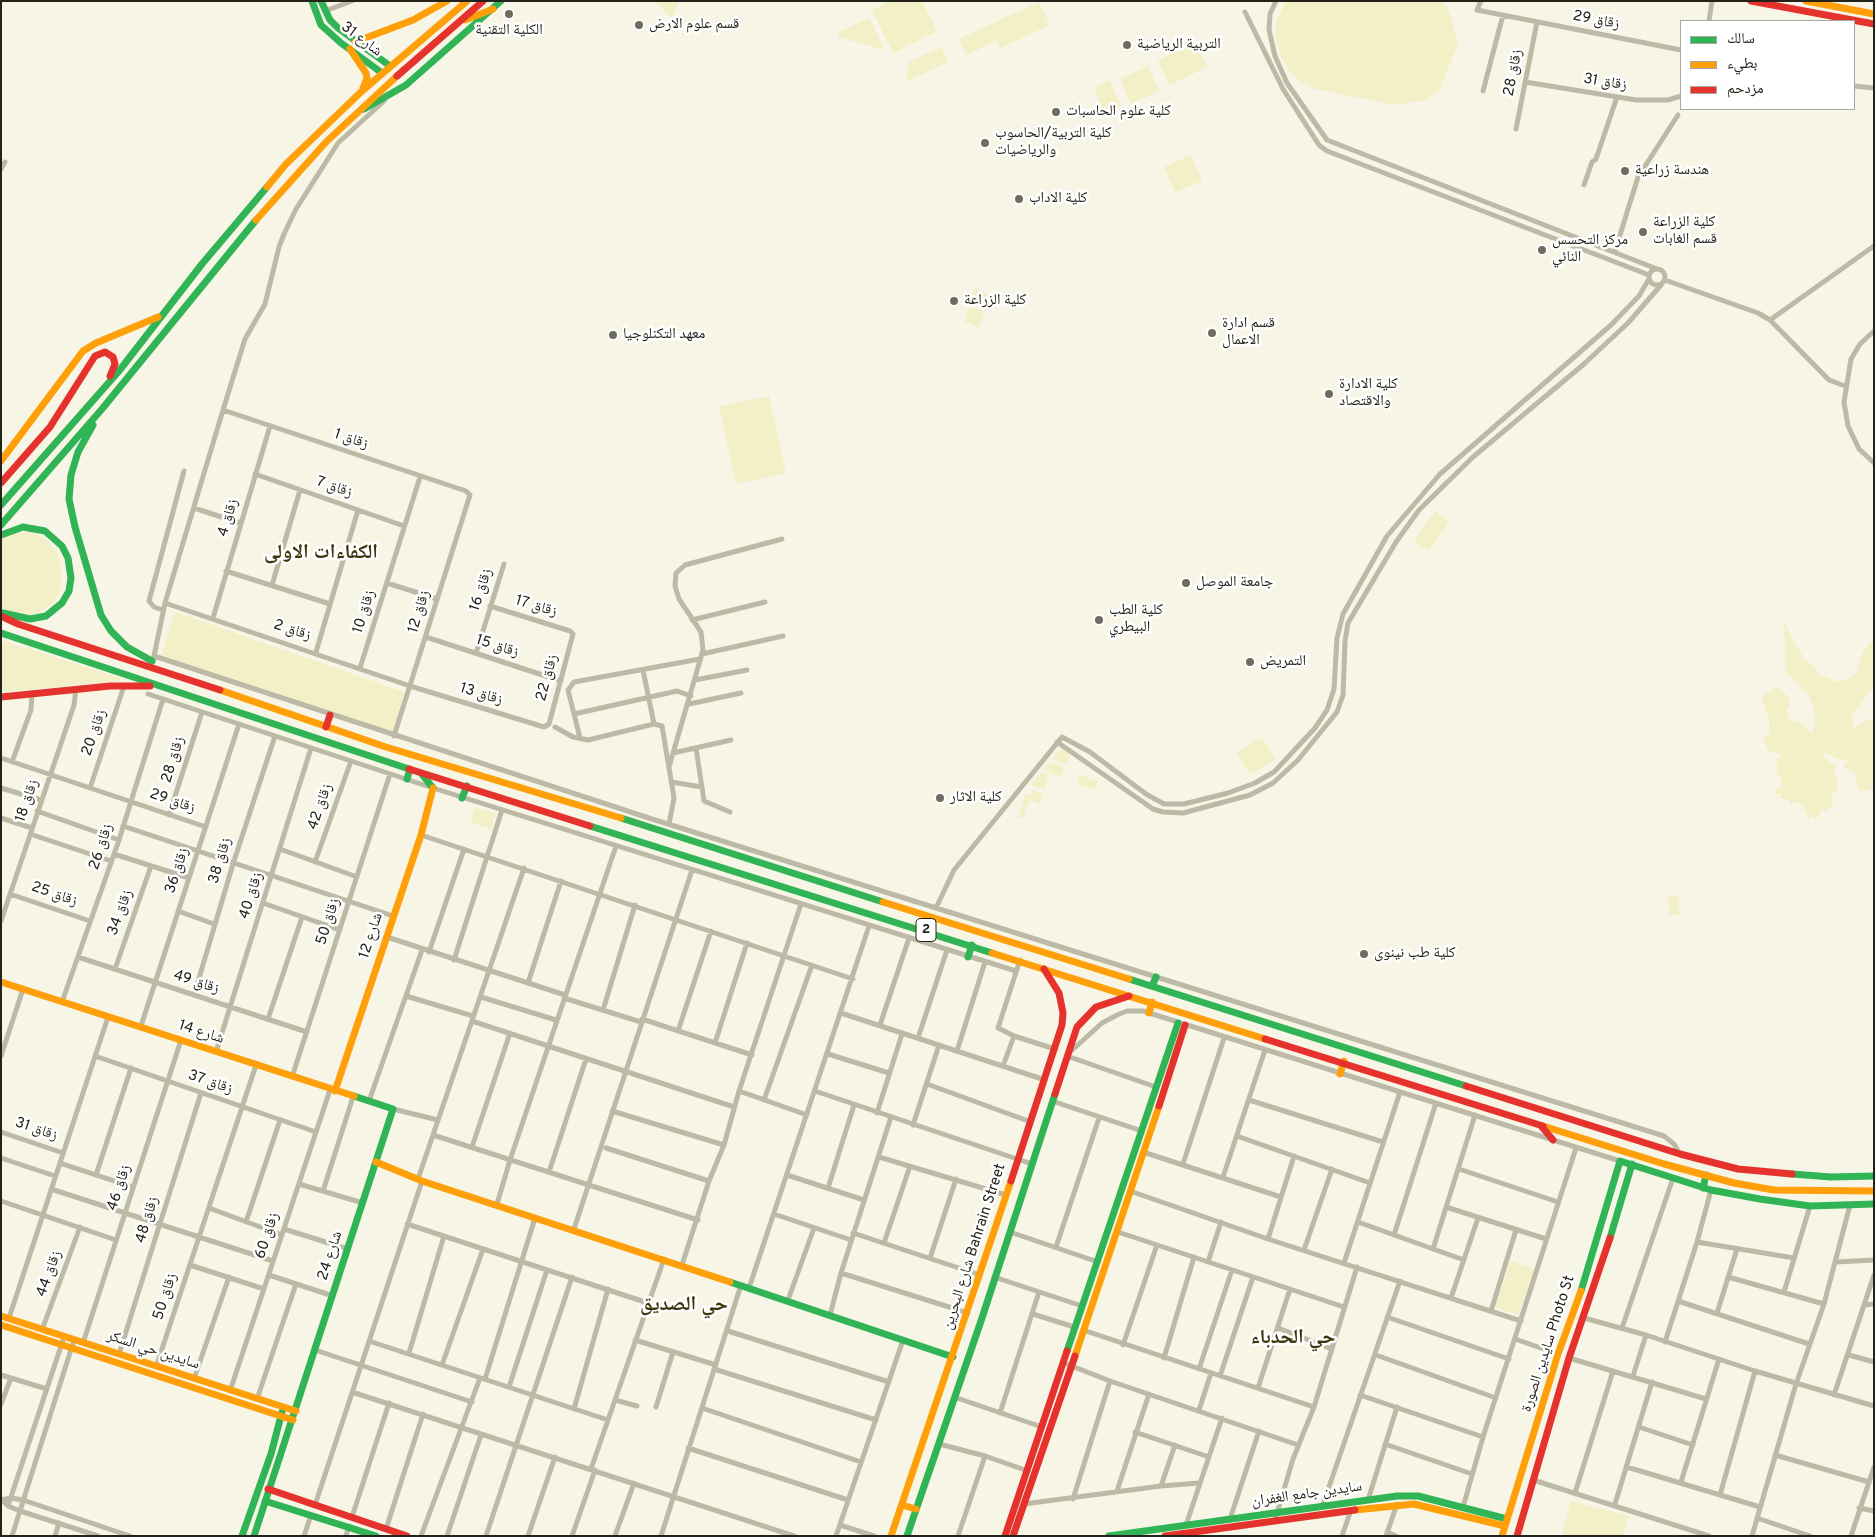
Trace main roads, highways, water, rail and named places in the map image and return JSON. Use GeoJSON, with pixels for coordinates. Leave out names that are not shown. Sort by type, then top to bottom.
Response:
{"type":"FeatureCollection","features":[{"type":"Feature","properties":{"kind":"main road","name":"شارع 31"},"geometry":{"type":"LineString","coordinates":[[312,1],[321,25],[341,43],[382,73]]}},
{"type":"Feature","properties":{"kind":"main road","name":"شارع 31"},"geometry":{"type":"LineString","coordinates":[[321,1],[330,20],[347,36],[390,66]]}},
{"type":"Feature","properties":{"kind":"main road"},"geometry":{"type":"LineString","coordinates":[[355,42],[418,18],[447,1]]}},
{"type":"Feature","properties":{"kind":"main road"},"geometry":{"type":"LineString","coordinates":[[1,504],[97,395],[228,232],[286,164],[362,91],[467,1]]}},
{"type":"Feature","properties":{"kind":"main road"},"geometry":{"type":"LineString","coordinates":[[1,525],[102,409],[263,209],[326,142],[483,1]]}},
{"type":"Feature","properties":{"kind":"main road"},"geometry":{"type":"LineString","coordinates":[[359,111],[388,97],[406,85],[501,1]]}},
{"type":"Feature","properties":{"kind":"main road"},"geometry":{"type":"LineString","coordinates":[[1751,1],[1852,20]]}},
{"type":"Feature","properties":{"kind":"main road"},"geometry":{"type":"LineString","coordinates":[[1804,1],[1821,2],[1874,14]]}},
{"type":"Feature","properties":{"kind":"main road"},"geometry":{"type":"LineString","coordinates":[[460,21],[493,9]]}},
{"type":"Feature","properties":{"kind":"main road"},"geometry":{"type":"LineString","coordinates":[[1855,21],[1874,24]]}},
{"type":"Feature","properties":{"kind":"main road"},"geometry":{"type":"LineString","coordinates":[[341,43],[347,36]]}},
{"type":"Feature","properties":{"kind":"main road"},"geometry":{"type":"LineString","coordinates":[[350,49],[366,73],[366,82],[362,91]]}},
{"type":"Feature","properties":{"kind":"main road"},"geometry":{"type":"LineString","coordinates":[[1,461],[83,351],[96,343],[150,321],[172,303]]}},
{"type":"Feature","properties":{"kind":"main road"},"geometry":{"type":"LineString","coordinates":[[1,483],[50,427],[92,358],[105,352],[113,357],[115,364],[97,395]]}},
{"type":"Feature","properties":{"kind":"main road"},"geometry":{"type":"LineString","coordinates":[[102,409],[81,445],[73,465],[69,491],[72,517],[92,592],[101,615],[111,631],[127,647],[154,659],[190,680]]}},
{"type":"Feature","properties":{"kind":"main road"},"geometry":{"type":"LineString","coordinates":[[1,535],[23,527],[45,531],[62,546],[68,558],[72,578],[69,590],[62,603],[46,616],[30,619],[1,614]]}},
{"type":"Feature","properties":{"kind":"main road","name":"2"},"geometry":{"type":"LineString","coordinates":[[1,614],[18,624],[390,748],[537,792],[1680,1154],[1738,1169],[1831,1177],[1874,1176]]}},
{"type":"Feature","properties":{"kind":"main road","name":"2"},"geometry":{"type":"LineString","coordinates":[[1,633],[410,769],[1542,1126],[1706,1175],[1774,1190],[1831,1192],[1874,1190]]}},
{"type":"Feature","properties":{"kind":"main road"},"geometry":{"type":"LineString","coordinates":[[1,697],[76,688],[124,685],[166,688]]}},
{"type":"Feature","properties":{"kind":"main road"},"geometry":{"type":"LineString","coordinates":[[326,727],[330,715]]}},
{"type":"Feature","properties":{"kind":"main road"},"geometry":{"type":"LineString","coordinates":[[262,732],[265,722]]}},
{"type":"Feature","properties":{"kind":"main road"},"geometry":{"type":"LineString","coordinates":[[407,780],[410,769]]}},
{"type":"Feature","properties":{"kind":"main road","name":"شارع 12"},"geometry":{"type":"LineString","coordinates":[[333,1090],[421,835],[433,788],[421,772]]}},
{"type":"Feature","properties":{"kind":"main road"},"geometry":{"type":"LineString","coordinates":[[537,792],[540,782]]}},
{"type":"Feature","properties":{"kind":"main road"},"geometry":{"type":"LineString","coordinates":[[462,798],[467,786]]}},
{"type":"Feature","properties":{"kind":"main road"},"geometry":{"type":"LineString","coordinates":[[805,892],[809,879]]}},
{"type":"Feature","properties":{"kind":"main road"},"geometry":{"type":"LineString","coordinates":[[924,914],[927,906]]}},
{"type":"Feature","properties":{"kind":"main road"},"geometry":{"type":"LineString","coordinates":[[968,957],[972,945]]}},
{"type":"Feature","properties":{"kind":"main road","name":"شارع البحرين Bahrain Street"},"geometry":{"type":"LineString","coordinates":[[891,1536],[968,1313],[1062,1025],[1062,1001],[1055,985],[1043,968]]}},
{"type":"Feature","properties":{"kind":"main road"},"geometry":{"type":"LineString","coordinates":[[1152,986],[1156,977]]}},
{"type":"Feature","properties":{"kind":"main road","name":"شارع 14"},"geometry":{"type":"LineString","coordinates":[[1,982],[394,1109]]}},
{"type":"Feature","properties":{"kind":"main road","name":"شارع البحرين Bahrain Street"},"geometry":{"type":"LineString","coordinates":[[907,1536],[940,1444],[1076,1027],[1089,1012],[1103,1003],[1129,996]]}},
{"type":"Feature","properties":{"kind":"main road"},"geometry":{"type":"LineString","coordinates":[[1148,1013],[1152,1002]]}},
{"type":"Feature","properties":{"kind":"main road"},"geometry":{"type":"LineString","coordinates":[[1005,1536],[1156,1087],[1182,1024],[1118,1232],[1013,1536]]}},
{"type":"Feature","properties":{"kind":"main road"},"geometry":{"type":"LineString","coordinates":[[1340,1074],[1344,1062]]}},
{"type":"Feature","properties":{"kind":"main road"},"geometry":{"type":"LineString","coordinates":[[1413,1084],[1418,1071]]}},
{"type":"Feature","properties":{"kind":"main road","name":"شارع 24"},"geometry":{"type":"LineString","coordinates":[[254,1536],[394,1109]]}},
{"type":"Feature","properties":{"kind":"main road"},"geometry":{"type":"LineString","coordinates":[[1542,1126],[1553,1140]]}},
{"type":"Feature","properties":{"kind":"main road","name":"سايدين الصورة Photo St"},"geometry":{"type":"LineString","coordinates":[[1502,1536],[1558,1354],[1586,1278],[1620,1161],[1632,1164],[1598,1281],[1569,1358],[1517,1536]]}},
{"type":"Feature","properties":{"kind":"main road"},"geometry":{"type":"LineString","coordinates":[[376,1162],[420,1180],[788,1300],[953,1357]]}},
{"type":"Feature","properties":{"kind":"main road"},"geometry":{"type":"LineString","coordinates":[[1632,1164],[1711,1190],[1810,1206],[1874,1204]]}},
{"type":"Feature","properties":{"kind":"main road"},"geometry":{"type":"LineString","coordinates":[[1703,1188],[1706,1175]]}},
{"type":"Feature","properties":{"kind":"main road"},"geometry":{"type":"LineString","coordinates":[[1831,1177],[1831,1192]]}},
{"type":"Feature","properties":{"kind":"main road"},"geometry":{"type":"LineString","coordinates":[[1114,1214],[1122,1216]]}},
{"type":"Feature","properties":{"kind":"main road","name":"سايدين حي السكر"},"geometry":{"type":"LineString","coordinates":[[5,1317],[296,1411]]}},
{"type":"Feature","properties":{"kind":"main road","name":"سايدين حي السكر"},"geometry":{"type":"LineString","coordinates":[[1,1325],[292,1420]]}},
{"type":"Feature","properties":{"kind":"main road"},"geometry":{"type":"LineString","coordinates":[[1053,1394],[1062,1397]]}},
{"type":"Feature","properties":{"kind":"main road"},"geometry":{"type":"LineString","coordinates":[[242,1536],[271,1454],[283,1407]]}},
{"type":"Feature","properties":{"kind":"main road"},"geometry":{"type":"LineString","coordinates":[[1524,1467],[1536,1470]]}},
{"type":"Feature","properties":{"kind":"main road"},"geometry":{"type":"LineString","coordinates":[[268,1489],[407,1536]]}},
{"type":"Feature","properties":{"kind":"main road"},"geometry":{"type":"LineString","coordinates":[[280,1506],[284,1494]]}},
{"type":"Feature","properties":{"kind":"main road","name":"سايدين جامع الغفران"},"geometry":{"type":"LineString","coordinates":[[1164,1536],[1201,1533],[1322,1507],[1368,1500],[1418,1496],[1463,1507],[1506,1522]]}},
{"type":"Feature","properties":{"kind":"main road"},"geometry":{"type":"LineString","coordinates":[[265,1501],[376,1536]]}},
{"type":"Feature","properties":{"kind":"main road","name":"سايدين جامع الغفران"},"geometry":{"type":"LineString","coordinates":[[1109,1536],[1230,1519],[1276,1517],[1397,1504],[1414,1504],[1506,1522]]}},
{"type":"Feature","properties":{"kind":"main road"},"geometry":{"type":"LineString","coordinates":[[902,1505],[916,1509]]}},
{"type":"Feature","properties":{"kind":"place","name":"الكلية التقنية"},"geometry":{"type":"Point","coordinates":[509,14]}},
{"type":"Feature","properties":{"kind":"place","name":"قسم علوم الارض"},"geometry":{"type":"Point","coordinates":[639,25]}},
{"type":"Feature","properties":{"kind":"place","name":"التربية الرياضية"},"geometry":{"type":"Point","coordinates":[1127,45]}},
{"type":"Feature","properties":{"kind":"place","name":"كلية علوم الحاسبات"},"geometry":{"type":"Point","coordinates":[1056,112]}},
{"type":"Feature","properties":{"kind":"place","name":"كلية التربية/الحاسوب والرياضيات"},"geometry":{"type":"Point","coordinates":[985,143]}},
{"type":"Feature","properties":{"kind":"place","name":"هندسة زراعية"},"geometry":{"type":"Point","coordinates":[1625,171]}},
{"type":"Feature","properties":{"kind":"place","name":"كلية الاداب"},"geometry":{"type":"Point","coordinates":[1019,199]}},
{"type":"Feature","properties":{"kind":"place","name":"كلية الزراعة قسم الغابات"},"geometry":{"type":"Point","coordinates":[1643,232]}},
{"type":"Feature","properties":{"kind":"place","name":"مركز التحسس النائي"},"geometry":{"type":"Point","coordinates":[1542,250]}},
{"type":"Feature","properties":{"kind":"place","name":"كلية الزراعة"},"geometry":{"type":"Point","coordinates":[954,301]}},
{"type":"Feature","properties":{"kind":"place","name":"قسم ادارة الاعمال"},"geometry":{"type":"Point","coordinates":[1212,333]}},
{"type":"Feature","properties":{"kind":"place","name":"معهد التكنلوجيا"},"geometry":{"type":"Point","coordinates":[613,335]}},
{"type":"Feature","properties":{"kind":"place","name":"كلية الادارة والاقتصاد"},"geometry":{"type":"Point","coordinates":[1329,394]}},
{"type":"Feature","properties":{"kind":"place","name":"جامعة الموصل"},"geometry":{"type":"Point","coordinates":[1186,583]}},
{"type":"Feature","properties":{"kind":"place","name":"كلية الطب البيطري"},"geometry":{"type":"Point","coordinates":[1099,620]}},
{"type":"Feature","properties":{"kind":"place","name":"التمريض"},"geometry":{"type":"Point","coordinates":[1250,662]}},
{"type":"Feature","properties":{"kind":"place","name":"كلية الاثار"},"geometry":{"type":"Point","coordinates":[940,798]}},
{"type":"Feature","properties":{"kind":"place","name":"كلية طب نينوى"},"geometry":{"type":"Point","coordinates":[1364,954]}},
{"type":"Feature","properties":{"kind":"district","name":"الكفاءات الاولى"},"geometry":{"type":"Point","coordinates":[321,554]}},
{"type":"Feature","properties":{"kind":"district","name":"حي الصديق"},"geometry":{"type":"Point","coordinates":[684,1306]}},
{"type":"Feature","properties":{"kind":"district","name":"حي الحدباء"},"geometry":{"type":"Point","coordinates":[1293,1339]}}]}
